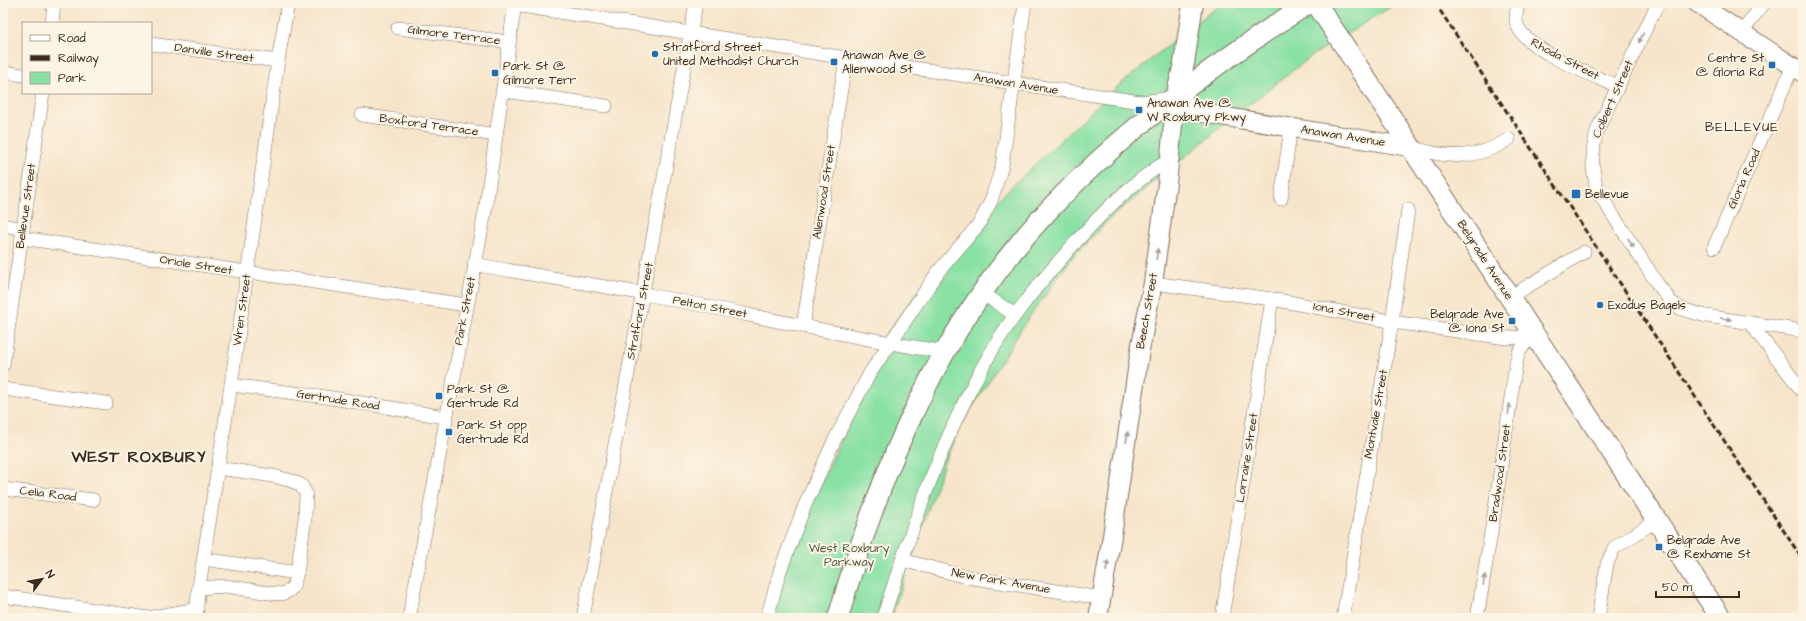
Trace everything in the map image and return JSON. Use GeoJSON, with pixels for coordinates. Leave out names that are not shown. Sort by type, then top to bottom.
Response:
{"type":"FeatureCollection","features":[{"type":"Feature","properties":{"kind":"main road","name":"Beech Street"},"geometry":{"type":"LineString","coordinates":[[1176,97],[1184,63],[1193,3]]}},
{"type":"Feature","properties":{"kind":"main road"},"geometry":{"type":"LineString","coordinates":[[838,618],[872,510],[915,410],[945,352],[982,293],[1018,245],[1052,207],[1110,152],[1176,97],[1239,50],[1309,3]]}},
{"type":"Feature","properties":{"kind":"main road","name":"Belgrade Avenue"},"geometry":{"type":"LineString","coordinates":[[1316,3],[1721,618]]}},
{"type":"Feature","properties":{"kind":"street"},"geometry":{"type":"LineString","coordinates":[[52,22],[54,3]]}},
{"type":"Feature","properties":{"kind":"street","name":"Wren Street"},"geometry":{"type":"LineString","coordinates":[[197,613],[199,588],[288,3]]}},
{"type":"Feature","properties":{"kind":"street","name":"Stratford Street"},"geometry":{"type":"LineString","coordinates":[[583,618],[644,294],[696,3]]}},
{"type":"Feature","properties":{"kind":"street"},"geometry":{"type":"LineString","coordinates":[[768,618],[780,571],[805,504],[870,373],[888,344],[938,272],[979,224],[991,201],[1002,166],[1012,83],[1025,3]]}},
{"type":"Feature","properties":{"kind":"street","name":"Rhoda Street"},"geometry":{"type":"LineString","coordinates":[[1519,3],[1516,19],[1520,30],[1527,40],[1554,56],[1617,86]]}},
{"type":"Feature","properties":{"kind":"street","name":"Colbert Street"},"geometry":{"type":"LineString","coordinates":[[1658,3],[1598,128],[1593,148],[1592,171],[1601,198],[1671,302],[1681,309],[1691,313],[1803,331]]}},
{"type":"Feature","properties":{"kind":"street"},"geometry":{"type":"LineString","coordinates":[[1697,3],[1798,70]]}},
{"type":"Feature","properties":{"kind":"street"},"geometry":{"type":"LineString","coordinates":[[1742,32],[1764,3]]}},
{"type":"Feature","properties":{"kind":"street","name":"Anawan Avenue"},"geometry":{"type":"LineString","coordinates":[[515,4],[846,58],[1141,102],[1176,97],[1196,112],[1410,147],[1438,155],[1458,156],[1486,150],[1509,139]]}},
{"type":"Feature","properties":{"kind":"street","name":"Park Street"},"geometry":{"type":"LineString","coordinates":[[409,618],[445,417],[486,206],[515,4]]}},
{"type":"Feature","properties":{"kind":"street","name":"Gilmore Terrace"},"geometry":{"type":"LineString","coordinates":[[398,28],[510,42]]}},
{"type":"Feature","properties":{"kind":"street","name":"Danville Street"},"geometry":{"type":"LineString","coordinates":[[152,44],[278,61]]}},
{"type":"Feature","properties":{"kind":"street","name":"Allenwood Street"},"geometry":{"type":"LineString","coordinates":[[803,326],[846,58]]}},
{"type":"Feature","properties":{"kind":"street","name":"Gloria Road"},"geometry":{"type":"LineString","coordinates":[[1714,247],[1798,70]]}},
{"type":"Feature","properties":{"kind":"street"},"geometry":{"type":"LineString","coordinates":[[3,72],[22,75]]}},
{"type":"Feature","properties":{"kind":"street"},"geometry":{"type":"LineString","coordinates":[[502,92],[606,106]]}},
{"type":"Feature","properties":{"kind":"street","name":"Bellevue Street"},"geometry":{"type":"LineString","coordinates":[[3,366],[4,348],[43,94]]}},
{"type":"Feature","properties":{"kind":"street","name":"Beech Street"},"geometry":{"type":"LineString","coordinates":[[1098,618],[1139,357],[1153,283],[1176,97]]}},
{"type":"Feature","properties":{"kind":"street","name":"Boxford Terrace"},"geometry":{"type":"LineString","coordinates":[[362,115],[496,135]]}},
{"type":"Feature","properties":{"kind":"street"},"geometry":{"type":"LineString","coordinates":[[1281,199],[1291,128]]}},
{"type":"Feature","properties":{"kind":"street"},"geometry":{"type":"LineString","coordinates":[[883,618],[928,489],[965,400],[993,348],[1047,274],[1105,210],[1149,172],[1169,160]]}},
{"type":"Feature","properties":{"kind":"street","name":"Montvale Street"},"geometry":{"type":"LineString","coordinates":[[1343,618],[1392,320],[1408,210]]}},
{"type":"Feature","properties":{"kind":"street","name":"Oriole Street"},"geometry":{"type":"LineString","coordinates":[[3,225],[22,233],[247,272],[466,305]]}},
{"type":"Feature","properties":{"kind":"street"},"geometry":{"type":"LineString","coordinates":[[1510,297],[1580,254]]}},
{"type":"Feature","properties":{"kind":"street","name":"Pelton Street"},"geometry":{"type":"LineString","coordinates":[[474,264],[644,294],[888,344],[945,352]]}},
{"type":"Feature","properties":{"kind":"street","name":"Iona Street"},"geometry":{"type":"LineString","coordinates":[[1153,283],[1272,299],[1506,338],[1520,337],[1533,333]]}},
{"type":"Feature","properties":{"kind":"street"},"geometry":{"type":"LineString","coordinates":[[982,293],[1016,315]]}},
{"type":"Feature","properties":{"kind":"street","name":"Lorraine Street"},"geometry":{"type":"LineString","coordinates":[[1222,618],[1272,299]]}},
{"type":"Feature","properties":{"kind":"street"},"geometry":{"type":"LineString","coordinates":[[1750,323],[1803,392]]}},
{"type":"Feature","properties":{"kind":"street","name":"Bradwood Street"},"geometry":{"type":"LineString","coordinates":[[1477,618],[1516,363],[1519,352],[1533,333]]}},
{"type":"Feature","properties":{"kind":"street","name":"Gertrude Road"},"geometry":{"type":"LineString","coordinates":[[231,385],[326,397],[445,417]]}},
{"type":"Feature","properties":{"kind":"street"},"geometry":{"type":"LineString","coordinates":[[3,389],[106,402]]}},
{"type":"Feature","properties":{"kind":"street"},"geometry":{"type":"LineString","coordinates":[[199,588],[226,586],[282,594],[289,591],[293,586],[297,572],[305,518],[306,494],[301,486],[292,481],[273,476],[218,468]]}},
{"type":"Feature","properties":{"kind":"street","name":"Celia Road"},"geometry":{"type":"LineString","coordinates":[[3,488],[93,500]]}},
{"type":"Feature","properties":{"kind":"street"},"geometry":{"type":"LineString","coordinates":[[1598,618],[1607,564],[1614,548],[1657,520]]}},
{"type":"Feature","properties":{"kind":"street"},"geometry":{"type":"LineString","coordinates":[[204,559],[297,572]]}},
{"type":"Feature","properties":{"kind":"street","name":"New Park Avenue"},"geometry":{"type":"LineString","coordinates":[[902,560],[967,577],[1100,598]]}},
{"type":"Feature","properties":{"kind":"street"},"geometry":{"type":"LineString","coordinates":[[3,596],[148,618],[197,613]]}},
{"type":"Feature","properties":{"kind":"green space","name":"West Roxbury Parkway"},"geometry":{"type":"Polygon","coordinates":[[[1224,3],[1397,3],[1313,55],[1237,114],[1113,216],[1074,255],[1025,323],[959,429],[945,460],[891,618],[764,618],[774,581],[878,364],[886,334],[915,295],[987,210],[1116,88],[1198,21],[1224,3]]]}},
{"type":"Feature","properties":{"kind":"railway"},"geometry":{"type":"LineString","coordinates":[[1435,3],[1803,560]]}},
{"type":"Feature","properties":{"kind":"place","name":"Stratford Street United Methodist Church"},"geometry":{"type":"Point","coordinates":[655,54]}},
{"type":"Feature","properties":{"kind":"place","name":"Anawan Ave @ Allenwood St"},"geometry":{"type":"Point","coordinates":[834,62]}},
{"type":"Feature","properties":{"kind":"place","name":"Centre St @ Gloria Rd"},"geometry":{"type":"Point","coordinates":[1772,65]}},
{"type":"Feature","properties":{"kind":"place","name":"Park St @ Gilmore Terr"},"geometry":{"type":"Point","coordinates":[495,73]}},
{"type":"Feature","properties":{"kind":"place","name":"Anawan Ave @ W Roxbury Pkwy"},"geometry":{"type":"Point","coordinates":[1139,110]}},
{"type":"Feature","properties":{"kind":"place","name":"Bellevue"},"geometry":{"type":"Point","coordinates":[1576,194]}},
{"type":"Feature","properties":{"kind":"place","name":"Exodus Bagels"},"geometry":{"type":"Point","coordinates":[1600,305]}},
{"type":"Feature","properties":{"kind":"place","name":"Belgrade Ave @ Iona St"},"geometry":{"type":"Point","coordinates":[1512,321]}},
{"type":"Feature","properties":{"kind":"place","name":"Park St @ Gertrude Rd"},"geometry":{"type":"Point","coordinates":[439,396]}},
{"type":"Feature","properties":{"kind":"place","name":"Park St opp Gertrude Rd"},"geometry":{"type":"Point","coordinates":[449,432]}},
{"type":"Feature","properties":{"kind":"place","name":"Belgrade Ave @ Rexhame St"},"geometry":{"type":"Point","coordinates":[1659,547]}},
{"type":"Feature","properties":{"kind":"district","name":"BELLEVUE"},"geometry":{"type":"Point","coordinates":[1742,127]}},
{"type":"Feature","properties":{"kind":"district","name":"WEST ROXBURY"},"geometry":{"type":"Point","coordinates":[139,457]}}]}
